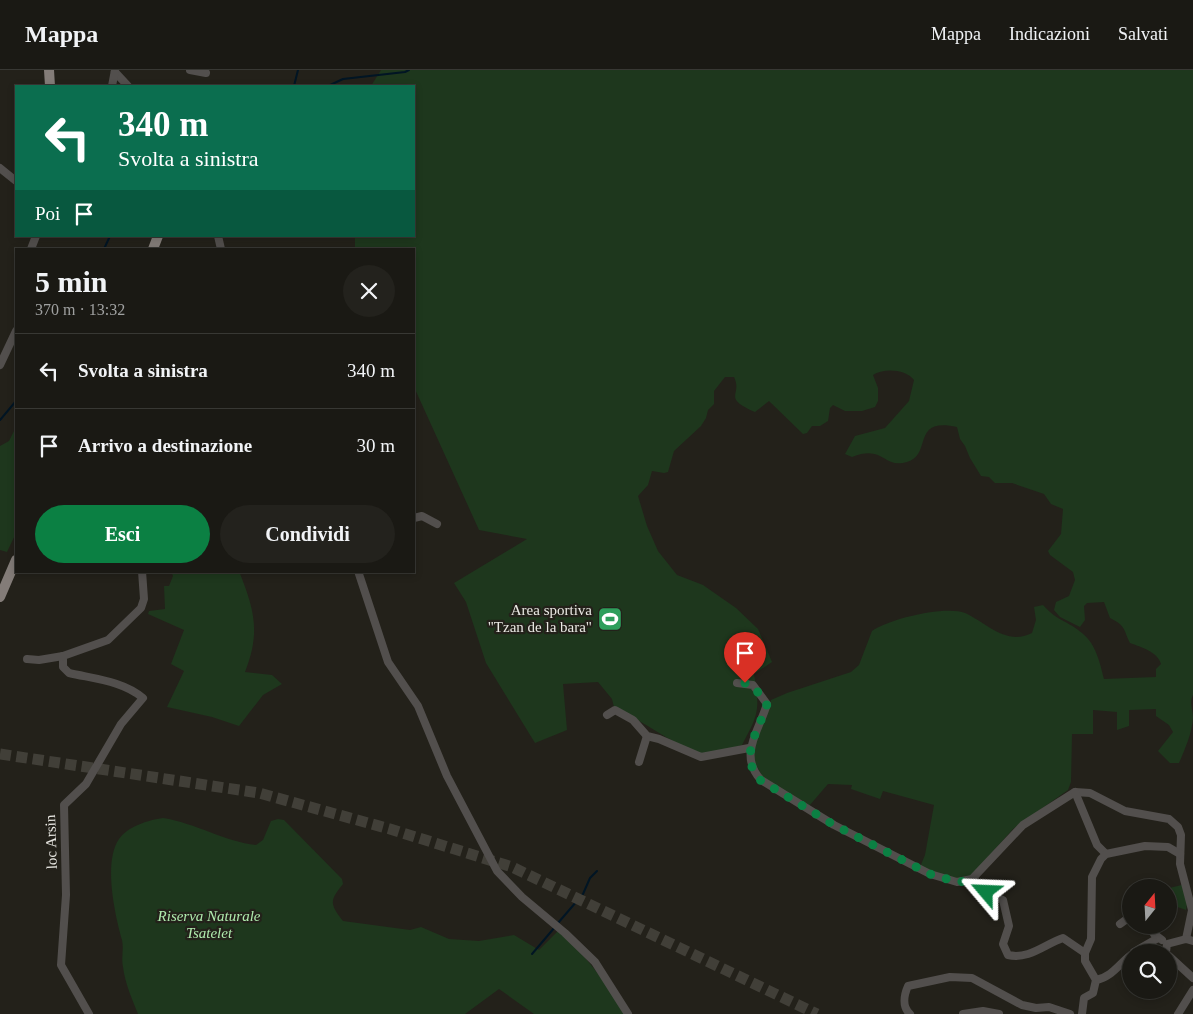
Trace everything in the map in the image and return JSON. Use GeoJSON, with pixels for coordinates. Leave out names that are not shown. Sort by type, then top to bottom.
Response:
{"type":"FeatureCollection","features":[{"type":"Feature","properties":{"kind":"main road"},"geometry":{"type":"LineString","coordinates":[[49,70],[50,85]]}},
{"type":"Feature","properties":{"kind":"main road"},"geometry":{"type":"LineString","coordinates":[[0,597],[15,562]]}},
{"type":"Feature","properties":{"kind":"street"},"geometry":{"type":"LineString","coordinates":[[190,70],[206,73]]}},
{"type":"Feature","properties":{"kind":"street"},"geometry":{"type":"LineString","coordinates":[[112,85],[115,71]]}},
{"type":"Feature","properties":{"kind":"street"},"geometry":{"type":"LineString","coordinates":[[115,71],[127,85]]}},
{"type":"Feature","properties":{"kind":"street"},"geometry":{"type":"LineString","coordinates":[[0,168],[15,180]]}},
{"type":"Feature","properties":{"kind":"street"},"geometry":{"type":"LineString","coordinates":[[0,365],[15,334]]}},
{"type":"Feature","properties":{"kind":"street"},"geometry":{"type":"LineString","coordinates":[[415,518],[422,516],[437,524]]}},
{"type":"Feature","properties":{"kind":"street"},"geometry":{"type":"LineString","coordinates":[[27,659],[39,660],[63,656],[103,644],[138,613],[144,599],[142,573]]}},
{"type":"Feature","properties":{"kind":"street"},"geometry":{"type":"LineString","coordinates":[[359,573],[388,662],[418,706],[448,776],[496,871],[522,897],[589,955],[604,972],[628,1014]]}},
{"type":"Feature","properties":{"kind":"street","name":"loc Arsin"},"geometry":{"type":"LineString","coordinates":[[63,656],[63,667],[69,673],[122,685],[133,690],[143,698],[121,724],[86,784],[64,805],[66,895],[61,965],[89,1014]]}},
{"type":"Feature","properties":{"kind":"street"},"geometry":{"type":"LineString","coordinates":[[737,684],[753,686],[767,704],[750,748],[752,771],[770,787],[834,825],[930,874],[957,882],[970,881],[1023,825],[1075,792],[1090,792],[1125,811],[1169,819],[1178,827],[1181,835],[1180,864],[1192,905],[1190,940],[1167,944],[1155,934]]}},
{"type":"Feature","properties":{"kind":"street"},"geometry":{"type":"LineString","coordinates":[[607,715],[615,710],[633,720],[647,736],[659,739],[701,757],[750,748]]}},
{"type":"Feature","properties":{"kind":"street"},"geometry":{"type":"LineString","coordinates":[[639,762],[647,736]]}},
{"type":"Feature","properties":{"kind":"street"},"geometry":{"type":"LineString","coordinates":[[1075,792],[1097,845],[1106,854]]}},
{"type":"Feature","properties":{"kind":"street"},"geometry":{"type":"LineString","coordinates":[[1082,1014],[1084,998],[1093,993],[1096,980],[1085,961],[1085,953],[1090,939],[1092,877],[1096,866],[1106,854],[1158,846],[1168,847],[1180,854]]}},
{"type":"Feature","properties":{"kind":"street"},"geometry":{"type":"LineString","coordinates":[[970,881],[973,886],[1003,900],[1009,926],[1003,944],[1008,954],[1036,952],[1052,941],[1063,938],[1085,953]]}},
{"type":"Feature","properties":{"kind":"street"},"geometry":{"type":"LineString","coordinates":[[1148,944],[1158,938]]}},
{"type":"Feature","properties":{"kind":"street"},"geometry":{"type":"LineString","coordinates":[[1096,980],[1109,976],[1122,962]]}},
{"type":"Feature","properties":{"kind":"street"},"geometry":{"type":"LineString","coordinates":[[1177,963],[1193,978]]}},
{"type":"Feature","properties":{"kind":"street"},"geometry":{"type":"LineString","coordinates":[[910,1014],[907,1012],[904,1001],[908,986],[961,976],[972,978],[1022,1005],[1036,1008],[1050,1007],[1070,1014]]}},
{"type":"Feature","properties":{"kind":"street"},"geometry":{"type":"LineString","coordinates":[[1178,1014],[1193,990]]}},
{"type":"Feature","properties":{"kind":"street"},"geometry":{"type":"LineString","coordinates":[[964,1014],[983,1011],[999,1014]]}},
{"type":"Feature","properties":{"kind":"green space"},"geometry":{"type":"Polygon","coordinates":[[[381,70],[1193,70],[1193,695],[1191,703],[1193,718],[1190,735],[1179,763],[1170,763],[1158,751],[1173,732],[1169,725],[1156,716],[1156,709],[1129,710],[1129,726],[1117,730],[1117,712],[1093,710],[1093,734],[1072,734],[1071,782],[1068,790],[1013,829],[971,876],[954,879],[920,867],[925,855],[934,805],[883,791],[880,799],[851,789],[852,785],[828,784],[809,806],[764,779],[753,759],[754,748],[771,700],[851,672],[859,665],[872,631],[880,626],[903,618],[931,612],[956,611],[973,617],[997,632],[1014,637],[1032,633],[1036,620],[1034,607],[1043,605],[1087,637],[1097,654],[1104,679],[1156,677],[1156,669],[1161,664],[1153,653],[1130,643],[1122,626],[1110,618],[1104,602],[1087,603],[1084,606],[1085,620],[1080,627],[1060,617],[1054,610],[1056,602],[1069,596],[1075,580],[1073,572],[1050,555],[1048,551],[1061,534],[1063,509],[1051,504],[1044,494],[1012,483],[995,483],[989,477],[981,476],[960,439],[957,427],[942,425],[933,427],[927,432],[915,458],[907,462],[893,462],[871,453],[852,457],[845,454],[855,436],[885,428],[909,401],[914,380],[906,374],[894,371],[882,371],[873,375],[878,388],[878,401],[875,407],[862,411],[845,411],[833,405],[830,408],[828,421],[820,426],[812,426],[807,433],[803,434],[769,401],[755,412],[739,403],[735,396],[736,383],[734,377],[725,377],[714,391],[714,404],[708,410],[701,426],[674,451],[668,472],[652,471],[648,485],[638,496],[647,526],[658,551],[677,575],[703,585],[736,608],[758,629],[772,662],[754,674],[757,711],[742,745],[709,754],[685,748],[614,707],[612,699],[598,682],[563,684],[567,730],[535,743],[486,663],[466,602],[454,583],[527,539],[479,530],[415,389],[415,248],[355,248],[355,237],[415,237],[415,85],[372,85],[381,70]]]}},
{"type":"Feature","properties":{"kind":"green space"},"geometry":{"type":"Polygon","coordinates":[[[15,429],[15,535],[7,552],[0,550],[0,446],[9,441],[15,429]]]}},
{"type":"Feature","properties":{"kind":"green space"},"geometry":{"type":"Polygon","coordinates":[[[172,573],[240,573],[249,597],[254,621],[253,645],[245,672],[272,675],[282,684],[263,695],[239,726],[212,717],[167,707],[184,671],[171,664],[184,630],[148,614],[149,611],[165,609],[164,586],[169,586],[173,576],[172,573]]]}},
{"type":"Feature","properties":{"kind":"green space","name":"Riserva Naturale Tsatelet"},"geometry":{"type":"Polygon","coordinates":[[[163,818],[175,820],[233,840],[256,845],[263,840],[271,821],[284,820],[342,879],[343,884],[335,895],[333,902],[343,921],[410,930],[421,927],[449,939],[479,941],[514,935],[539,950],[558,931],[595,970],[624,1014],[534,1014],[499,989],[465,1014],[138,1014],[124,973],[122,960],[123,943],[116,917],[112,889],[112,861],[114,849],[123,834],[139,824],[163,818]]]}},
{"type":"Feature","properties":{"kind":"green space"},"geometry":{"type":"Polygon","coordinates":[[[1182,885],[1187,904],[1186,910],[1178,907],[1178,886],[1182,885]]]}},
{"type":"Feature","properties":{"kind":"waterway"},"geometry":{"type":"LineString","coordinates":[[294,85],[298,70]]}},
{"type":"Feature","properties":{"kind":"waterway"},"geometry":{"type":"LineString","coordinates":[[330,85],[343,79],[409,70]]}},
{"type":"Feature","properties":{"kind":"waterway"},"geometry":{"type":"LineString","coordinates":[[104,248],[110,237]]}},
{"type":"Feature","properties":{"kind":"waterway"},"geometry":{"type":"LineString","coordinates":[[0,420],[15,402]]}},
{"type":"Feature","properties":{"kind":"waterway"},"geometry":{"type":"LineString","coordinates":[[558,923],[583,894],[590,878],[597,871]]}},
{"type":"Feature","properties":{"kind":"waterway"},"geometry":{"type":"LineString","coordinates":[[532,954],[555,927]]}},
{"type":"Feature","properties":{"kind":"tunnel"},"geometry":{"type":"LineString","coordinates":[[0,754],[259,793],[390,829],[512,867],[817,1014]]}},
{"type":"Feature","properties":{"kind":"place","name":"Area sportiva \"Tzan de la bara\""},"geometry":{"type":"Point","coordinates":[610,619]}},
{"type":"Feature","properties":{"kind":"route"},"geometry":{"type":"LineString","coordinates":[[745,683],[753,686],[767,704],[750,748],[752,771],[760,780],[834,825],[930,874],[950,881],[970,881],[973,886],[986,892]]}}]}
